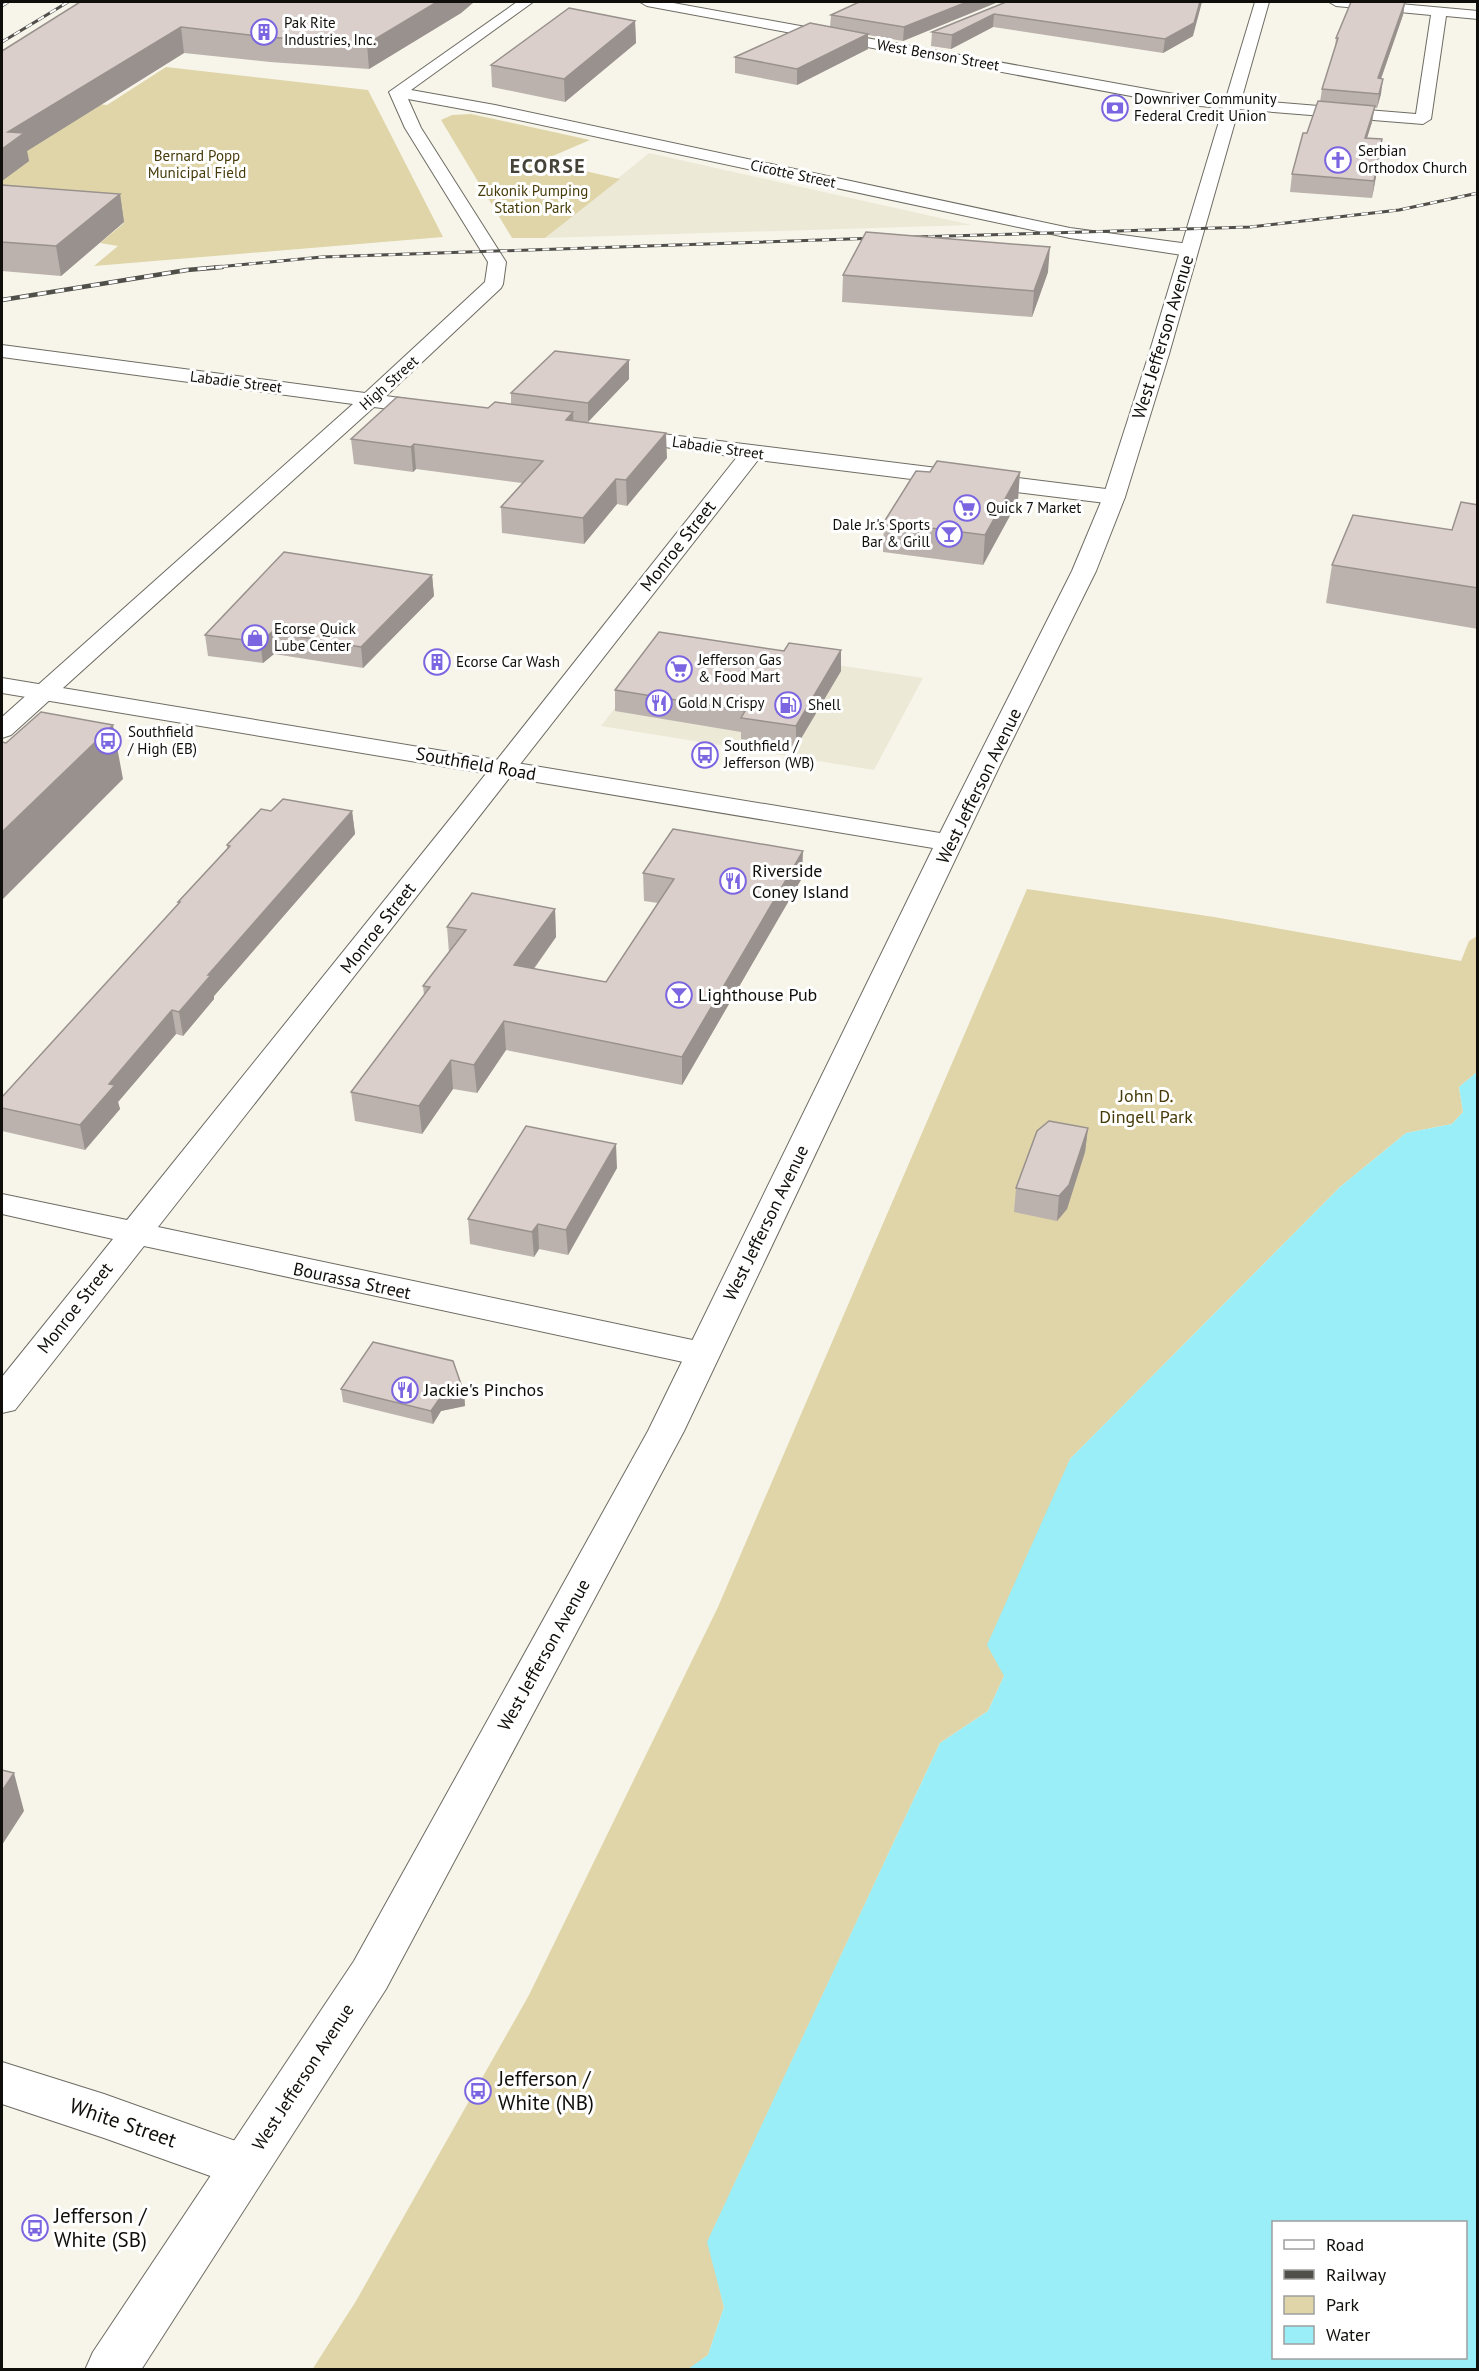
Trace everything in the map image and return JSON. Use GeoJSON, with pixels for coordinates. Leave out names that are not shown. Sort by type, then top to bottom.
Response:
{"type":"FeatureCollection","features":[{"type":"Feature","properties":{"kind":"street"},"geometry":{"type":"LineString","coordinates":[[398,92],[526,2]]}},
{"type":"Feature","properties":{"kind":"street","name":"West Benson Street"},"geometry":{"type":"LineString","coordinates":[[647,2],[1174,99],[1423,118],[1439,12]]}},
{"type":"Feature","properties":{"kind":"street"},"geometry":{"type":"LineString","coordinates":[[700,11],[722,2]]}},
{"type":"Feature","properties":{"kind":"street","name":"West Jefferson Avenue"},"geometry":{"type":"LineString","coordinates":[[111,2370],[370,1975],[666,1431],[987,765],[1084,571],[1114,497],[1262,2]]}},
{"type":"Feature","properties":{"kind":"street"},"geometry":{"type":"LineString","coordinates":[[1336,2],[1478,15]]}},
{"type":"Feature","properties":{"kind":"street"},"geometry":{"type":"LineString","coordinates":[[904,49],[923,40]]}},
{"type":"Feature","properties":{"kind":"street","name":"Cicotte Street"},"geometry":{"type":"LineString","coordinates":[[398,92],[507,113],[1070,233],[1189,250]]}},
{"type":"Feature","properties":{"kind":"street","name":"High Street"},"geometry":{"type":"LineString","coordinates":[[2,730],[371,400],[494,284],[497,262],[413,128],[398,92]]}},
{"type":"Feature","properties":{"kind":"street","name":"Labadie Street"},"geometry":{"type":"LineString","coordinates":[[2,351],[452,411]]}},
{"type":"Feature","properties":{"kind":"street"},"geometry":{"type":"LineString","coordinates":[[9,372],[33,356]]}},
{"type":"Feature","properties":{"kind":"street","name":"Labadie Street"},"geometry":{"type":"LineString","coordinates":[[602,432],[752,453],[1114,497]]}},
{"type":"Feature","properties":{"kind":"street","name":"Monroe Street"},"geometry":{"type":"LineString","coordinates":[[2,1401],[752,453]]}},
{"type":"Feature","properties":{"kind":"street","name":"Southfield Road"},"geometry":{"type":"LineString","coordinates":[[2,686],[950,843]]}},
{"type":"Feature","properties":{"kind":"street","name":"Bourassa Street"},"geometry":{"type":"LineString","coordinates":[[2,1204],[702,1354]]}},
{"type":"Feature","properties":{"kind":"street","name":"White Street"},"geometry":{"type":"LineString","coordinates":[[2,2083],[104,2116],[244,2166]]}},
{"type":"Feature","properties":{"kind":"shaded area"},"geometry":{"type":"Polygon","coordinates":[[[649,153],[972,225],[545,238],[649,153]]]}},
{"type":"Feature","properties":{"kind":"shaded area"},"geometry":{"type":"Polygon","coordinates":[[[668,639],[923,678],[874,770],[601,726],[668,639]]]}},
{"type":"Feature","properties":{"kind":"green space","name":"Bernard Popp Municipal Field"},"geometry":{"type":"Polygon","coordinates":[[[166,67],[368,90],[443,237],[94,266],[118,246],[100,243],[124,223],[2,213],[2,181],[28,161],[2,159],[69,101],[107,105],[166,67]]]}},
{"type":"Feature","properties":{"kind":"green space","name":"Zukonik Pumping Station Park"},"geometry":{"type":"Polygon","coordinates":[[[471,114],[590,140],[541,161],[620,179],[545,238],[512,238],[441,120],[452,115],[471,114]]]}},
{"type":"Feature","properties":{"kind":"green space","name":"John D. Dingell Park"},"geometry":{"type":"Polygon","coordinates":[[[1027,889],[1214,917],[1461,961],[1469,941],[1477,936],[1477,1072],[1459,1087],[1463,1112],[1452,1124],[1406,1133],[1340,1187],[1070,1459],[1004,1676],[988,1711],[940,1743],[708,2241],[724,2307],[708,2355],[688,2370],[312,2370],[356,2301],[529,1995],[718,1607],[1027,889]]]}},
{"type":"Feature","properties":{"kind":"water"},"geometry":{"type":"Polygon","coordinates":[[[1477,1072],[1477,2369],[688,2369],[708,2355],[724,2307],[707,2242],[940,1743],[988,1711],[1004,1676],[987,1645],[1070,1459],[1340,1187],[1406,1133],[1452,1124],[1463,1112],[1459,1087],[1477,1072]]]}},
{"type":"Feature","properties":{"kind":"building"},"geometry":{"type":"Polygon","coordinates":[[[80,2],[437,2],[367,44],[267,37],[181,27],[8,132],[24,133],[2,149],[2,51],[80,2]]]}},
{"type":"Feature","properties":{"kind":"building"},"geometry":{"type":"Polygon","coordinates":[[[859,2],[967,2],[904,27],[831,15],[859,2]]]}},
{"type":"Feature","properties":{"kind":"building"},"geometry":{"type":"Polygon","coordinates":[[[1006,2],[1200,2],[1194,23],[1165,39],[994,14],[952,35],[932,32],[1006,2]]]}},
{"type":"Feature","properties":{"kind":"building"},"geometry":{"type":"Polygon","coordinates":[[[1351,2],[1405,2],[1378,78],[1383,79],[1379,94],[1322,89],[1338,38],[1336,38],[1351,2]]]}},
{"type":"Feature","properties":{"kind":"building"},"geometry":{"type":"Polygon","coordinates":[[[569,8],[635,21],[564,79],[491,65],[569,8]]]}},
{"type":"Feature","properties":{"kind":"building"},"geometry":{"type":"Polygon","coordinates":[[[810,23],[868,34],[797,69],[735,57],[810,23]]]}},
{"type":"Feature","properties":{"kind":"building"},"geometry":{"type":"Polygon","coordinates":[[[1318,101],[1375,106],[1365,138],[1382,139],[1374,181],[1292,174],[1303,133],[1307,133],[1318,101]]]}},
{"type":"Feature","properties":{"kind":"building"},"geometry":{"type":"Polygon","coordinates":[[[2,185],[120,194],[56,246],[2,242],[2,185]]]}},
{"type":"Feature","properties":{"kind":"building"},"geometry":{"type":"Polygon","coordinates":[[[866,232],[1050,247],[1034,291],[843,275],[866,232]]]}},
{"type":"Feature","properties":{"kind":"building"},"geometry":{"type":"Polygon","coordinates":[[[555,351],[629,360],[588,403],[511,393],[555,351]]]}},
{"type":"Feature","properties":{"kind":"building"},"geometry":{"type":"Polygon","coordinates":[[[397,397],[488,408],[495,402],[573,412],[566,420],[666,433],[626,480],[616,479],[583,518],[501,507],[543,461],[414,444],[411,447],[351,439],[397,397]]]}},
{"type":"Feature","properties":{"kind":"building"},"geometry":{"type":"Polygon","coordinates":[[[937,461],[1020,472],[985,535],[884,522],[916,471],[930,472],[937,461]]]}},
{"type":"Feature","properties":{"kind":"building"},"geometry":{"type":"Polygon","coordinates":[[[1461,502],[1478,505],[1478,588],[1332,565],[1353,515],[1452,530],[1461,502]]]}},
{"type":"Feature","properties":{"kind":"building"},"geometry":{"type":"Polygon","coordinates":[[[284,552],[432,575],[361,647],[272,632],[260,642],[205,635],[284,552]]]}},
{"type":"Feature","properties":{"kind":"building"},"geometry":{"type":"Polygon","coordinates":[[[659,632],[784,651],[789,643],[841,650],[796,726],[741,718],[745,711],[615,690],[659,632]]]}},
{"type":"Feature","properties":{"kind":"building"},"geometry":{"type":"Polygon","coordinates":[[[41,712],[113,725],[2,832],[2,742],[6,743],[41,712]]]}},
{"type":"Feature","properties":{"kind":"building"},"geometry":{"type":"Polygon","coordinates":[[[283,799],[352,811],[208,975],[211,975],[179,1012],[172,1010],[109,1084],[115,1085],[80,1125],[2,1108],[2,1097],[230,846],[227,845],[261,809],[271,811],[283,799]]]}},
{"type":"Feature","properties":{"kind":"building"},"geometry":{"type":"Polygon","coordinates":[[[673,829],[803,851],[682,1057],[504,1021],[474,1065],[451,1060],[419,1106],[351,1092],[430,987],[423,986],[466,930],[447,927],[472,893],[555,909],[514,965],[606,982],[674,879],[643,873],[673,829]]]}},
{"type":"Feature","properties":{"kind":"building"},"geometry":{"type":"Polygon","coordinates":[[[1049,1121],[1088,1128],[1069,1185],[1059,1196],[1016,1188],[1037,1131],[1049,1121]]]}},
{"type":"Feature","properties":{"kind":"building"},"geometry":{"type":"Polygon","coordinates":[[[526,1126],[616,1144],[566,1230],[538,1224],[532,1232],[468,1219],[526,1126]]]}},
{"type":"Feature","properties":{"kind":"building","name":"Jackie's Pinchos"},"geometry":{"type":"Polygon","coordinates":[[[373,1342],[453,1361],[464,1393],[440,1398],[431,1411],[341,1389],[373,1342]]]}},
{"type":"Feature","properties":{"kind":"building"},"geometry":{"type":"Polygon","coordinates":[[[2,1770],[14,1773],[2,1791],[2,1770]]]}},
{"type":"Feature","properties":{"kind":"railway"},"geometry":{"type":"LineString","coordinates":[[2,6],[8,2]]}},
{"type":"Feature","properties":{"kind":"railway"},"geometry":{"type":"LineString","coordinates":[[2,42],[68,2]]}},
{"type":"Feature","properties":{"kind":"railway"},"geometry":{"type":"LineString","coordinates":[[914,237],[1250,227],[1399,210],[1478,193]]}},
{"type":"Feature","properties":{"kind":"railway"},"geometry":{"type":"LineString","coordinates":[[207,268],[322,257],[878,238]]}},
{"type":"Feature","properties":{"kind":"railway"},"geometry":{"type":"LineString","coordinates":[[2,300],[187,270],[222,267]]}},
{"type":"Feature","properties":{"kind":"place","name":"Pak Rite Industries, Inc."},"geometry":{"type":"Point","coordinates":[264,32]}},
{"type":"Feature","properties":{"kind":"place","name":"Downriver Community Federal Credit Union"},"geometry":{"type":"Point","coordinates":[1115,108]}},
{"type":"Feature","properties":{"kind":"place","name":"Serbian Orthodox Church"},"geometry":{"type":"Point","coordinates":[1338,160]}},
{"type":"Feature","properties":{"kind":"place","name":"Quick 7 Market"},"geometry":{"type":"Point","coordinates":[967,508]}},
{"type":"Feature","properties":{"kind":"place","name":"Dale Jr.'s Sports Bar & Grill"},"geometry":{"type":"Point","coordinates":[949,534]}},
{"type":"Feature","properties":{"kind":"place","name":"Ecorse Quick Lube Center"},"geometry":{"type":"Point","coordinates":[255,638]}},
{"type":"Feature","properties":{"kind":"place","name":"Ecorse Car Wash"},"geometry":{"type":"Point","coordinates":[437,662]}},
{"type":"Feature","properties":{"kind":"place","name":"Jefferson Gas & Food Mart"},"geometry":{"type":"Point","coordinates":[679,669]}},
{"type":"Feature","properties":{"kind":"place","name":"Gold N Crispy"},"geometry":{"type":"Point","coordinates":[659,703]}},
{"type":"Feature","properties":{"kind":"place","name":"Shell"},"geometry":{"type":"Point","coordinates":[788,705]}},
{"type":"Feature","properties":{"kind":"place","name":"Southfield / High (EB)"},"geometry":{"type":"Point","coordinates":[108,741]}},
{"type":"Feature","properties":{"kind":"place","name":"Southfield / Jefferson (WB)"},"geometry":{"type":"Point","coordinates":[705,755]}},
{"type":"Feature","properties":{"kind":"place","name":"Riverside Coney Island"},"geometry":{"type":"Point","coordinates":[733,881]}},
{"type":"Feature","properties":{"kind":"place","name":"Lighthouse Pub"},"geometry":{"type":"Point","coordinates":[679,995]}},
{"type":"Feature","properties":{"kind":"place","name":"Jackie's Pinchos"},"geometry":{"type":"Point","coordinates":[405,1390]}},
{"type":"Feature","properties":{"kind":"place","name":"Jefferson / White (NB)"},"geometry":{"type":"Point","coordinates":[478,2091]}},
{"type":"Feature","properties":{"kind":"place","name":"Jefferson / White (SB)"},"geometry":{"type":"Point","coordinates":[35,2228]}},
{"type":"Feature","properties":{"kind":"district","name":"ECORSE"},"geometry":{"type":"Point","coordinates":[548,166]}}]}
